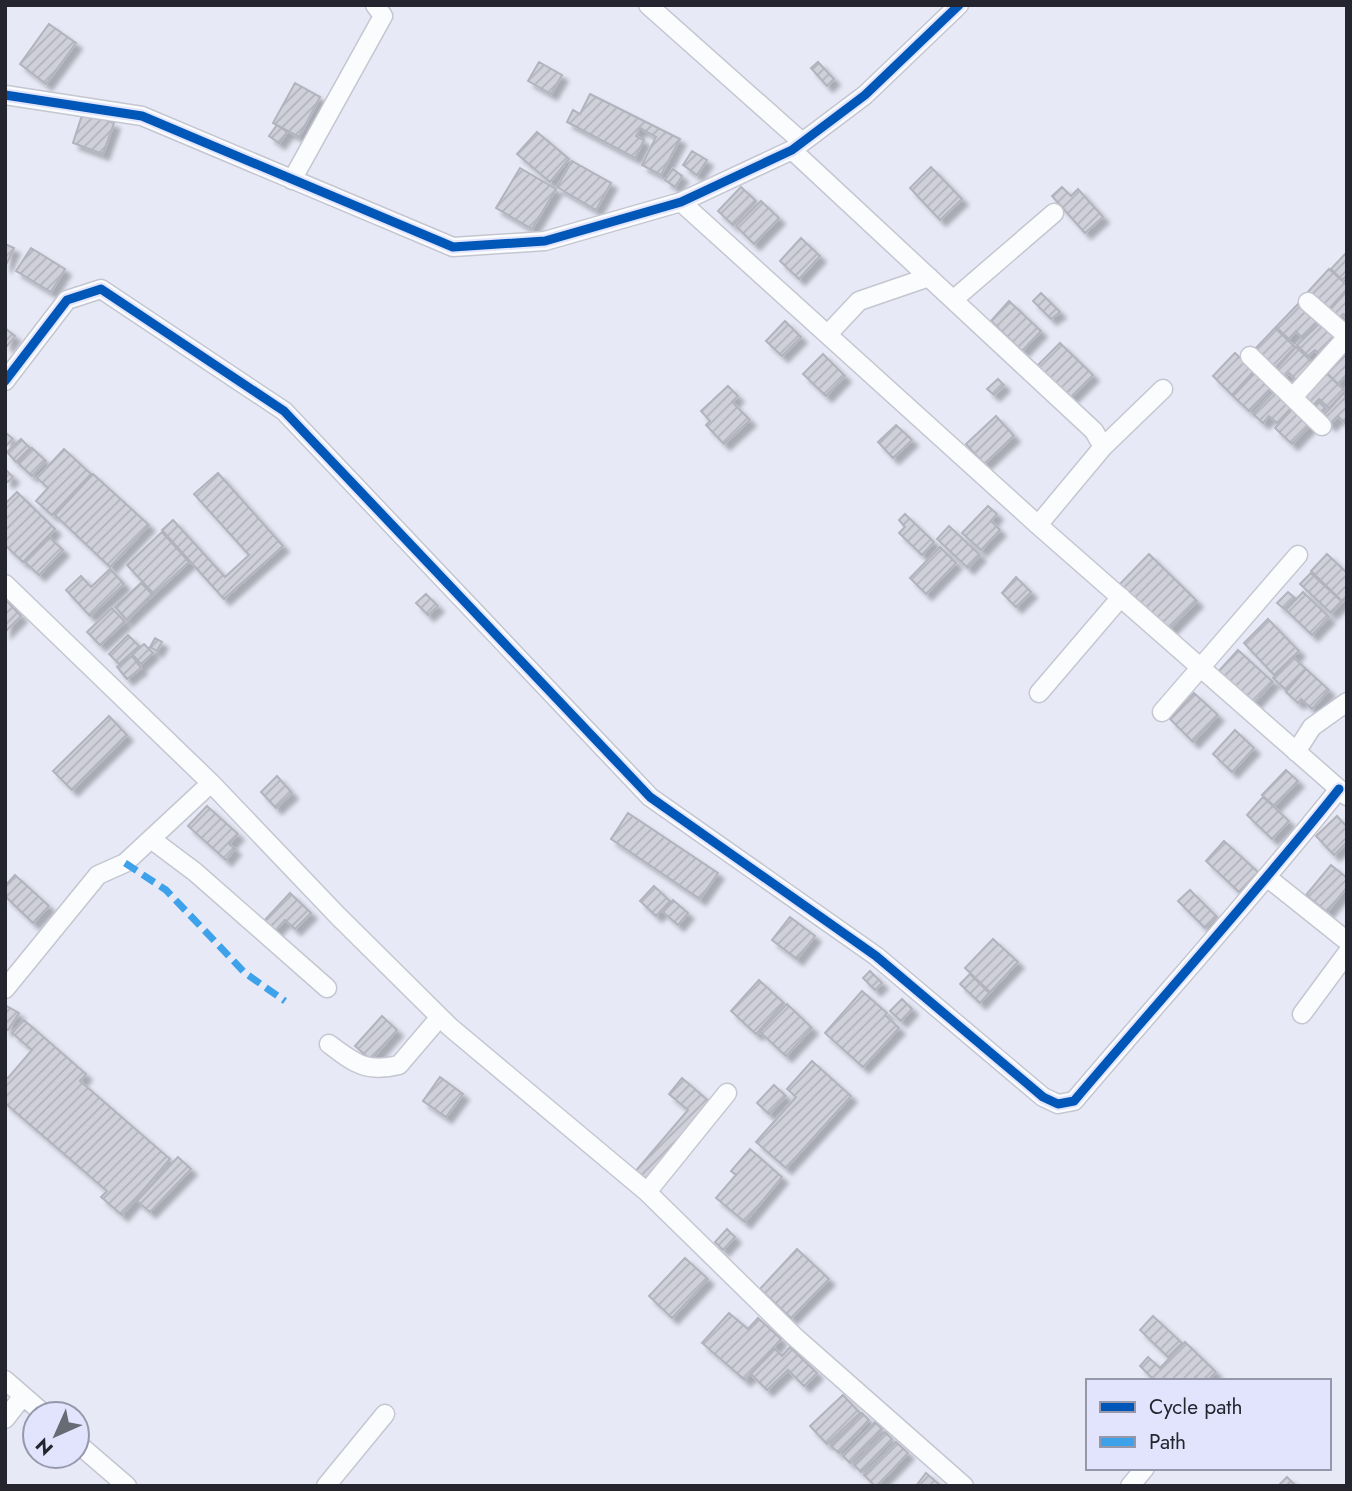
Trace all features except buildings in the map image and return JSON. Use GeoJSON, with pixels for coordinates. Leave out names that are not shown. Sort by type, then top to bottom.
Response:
{"type":"FeatureCollection","features":[{"type":"Feature","properties":{"kind":"street"},"geometry":{"type":"LineString","coordinates":[[292,180],[383,16],[375,5]]}},
{"type":"Feature","properties":{"kind":"street"},"geometry":{"type":"LineString","coordinates":[[649,5],[797,146],[929,278],[1094,431],[1103,447]]}},
{"type":"Feature","properties":{"kind":"street"},"geometry":{"type":"LineString","coordinates":[[5,95],[142,116],[453,247],[545,241],[681,202],[797,146],[865,95],[959,5]]}},
{"type":"Feature","properties":{"kind":"street"},"geometry":{"type":"LineString","coordinates":[[5,381],[67,300],[102,289],[284,411],[650,797],[876,956],[1043,1097],[1058,1104],[1074,1101],[1205,947],[1343,793],[1038,525],[681,202]]}},
{"type":"Feature","properties":{"kind":"street"},"geometry":{"type":"LineString","coordinates":[[953,300],[1054,213]]}},
{"type":"Feature","properties":{"kind":"street"},"geometry":{"type":"LineString","coordinates":[[828,334],[859,301],[929,278]]}},
{"type":"Feature","properties":{"kind":"street"},"geometry":{"type":"LineString","coordinates":[[1293,397],[1347,337],[1308,302]]}},
{"type":"Feature","properties":{"kind":"street"},"geometry":{"type":"LineString","coordinates":[[1250,356],[1322,426]]}},
{"type":"Feature","properties":{"kind":"street"},"geometry":{"type":"LineString","coordinates":[[1038,525],[1103,447],[1163,389]]}},
{"type":"Feature","properties":{"kind":"street"},"geometry":{"type":"LineString","coordinates":[[1162,712],[1298,555]]}},
{"type":"Feature","properties":{"kind":"street"},"geometry":{"type":"LineString","coordinates":[[5,583],[211,783],[338,916],[440,1017],[647,1192],[795,1337],[964,1486]]}},
{"type":"Feature","properties":{"kind":"street"},"geometry":{"type":"LineString","coordinates":[[1039,693],[1121,597]]}},
{"type":"Feature","properties":{"kind":"street"},"geometry":{"type":"LineString","coordinates":[[1296,752],[1312,727],[1347,702]]}},
{"type":"Feature","properties":{"kind":"street"},"geometry":{"type":"LineString","coordinates":[[5,989],[98,875],[125,863],[211,783]]}},
{"type":"Feature","properties":{"kind":"street"},"geometry":{"type":"LineString","coordinates":[[151,839],[195,872],[327,988]]}},
{"type":"Feature","properties":{"kind":"street"},"geometry":{"type":"LineString","coordinates":[[1268,878],[1347,941]]}},
{"type":"Feature","properties":{"kind":"street"},"geometry":{"type":"LineString","coordinates":[[1302,1014],[1347,953]]}},
{"type":"Feature","properties":{"kind":"street"},"geometry":{"type":"LineString","coordinates":[[329,1044],[356,1064],[372,1068],[399,1065],[440,1017]]}},
{"type":"Feature","properties":{"kind":"street"},"geometry":{"type":"LineString","coordinates":[[647,1192],[727,1093]]}},
{"type":"Feature","properties":{"kind":"street"},"geometry":{"type":"LineString","coordinates":[[5,1380],[28,1400]]}},
{"type":"Feature","properties":{"kind":"street"},"geometry":{"type":"LineString","coordinates":[[5,1419],[23,1396]]}},
{"type":"Feature","properties":{"kind":"street"},"geometry":{"type":"LineString","coordinates":[[326,1486],[385,1414]]}},
{"type":"Feature","properties":{"kind":"street"},"geometry":{"type":"LineString","coordinates":[[91,1455],[127,1486]]}},
{"type":"Feature","properties":{"kind":"street"},"geometry":{"type":"LineString","coordinates":[[1130,1486],[1143,1470]]}},
{"type":"Feature","properties":{"kind":"marked path"},"geometry":{"type":"LineString","coordinates":[[125,863],[166,890],[245,973],[285,1001]]}},
{"type":"Feature","properties":{"kind":"cycle path"},"geometry":{"type":"LineString","coordinates":[[5,95],[142,116],[453,247],[545,241],[681,202],[792,150],[865,95],[959,5]]}},
{"type":"Feature","properties":{"kind":"cycle path"},"geometry":{"type":"LineString","coordinates":[[5,381],[67,300],[101,289],[284,411],[650,797],[876,956],[1043,1097],[1058,1104],[1074,1101],[1339,789]]}}]}
